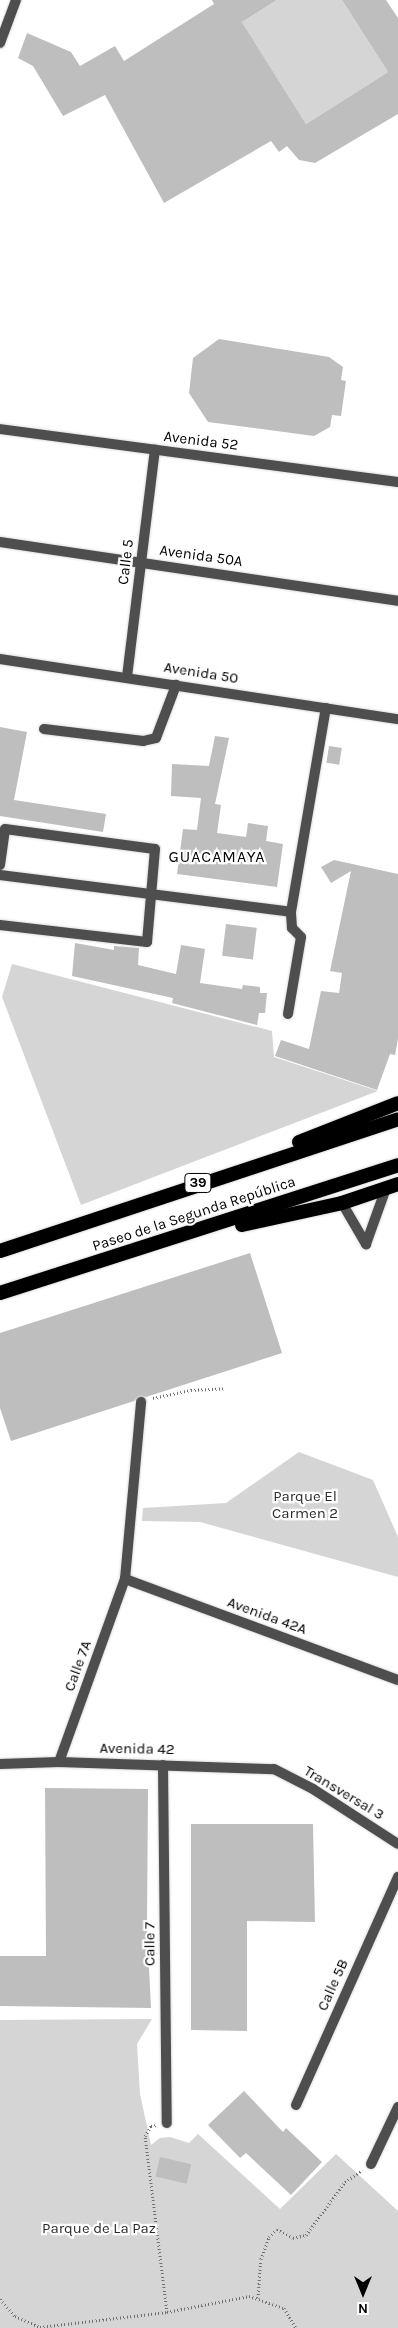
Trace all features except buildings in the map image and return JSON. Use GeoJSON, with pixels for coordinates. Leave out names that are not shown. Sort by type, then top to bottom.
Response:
{"type":"FeatureCollection","features":[{"type":"Feature","properties":{"kind":"highway"},"geometry":{"type":"LineString","coordinates":[[185,1188],[398,1103]]}},
{"type":"Feature","properties":{"kind":"highway","name":"Paseo de la Segunda República"},"geometry":{"type":"LineString","coordinates":[[0,1251],[93,1222],[185,1188],[398,1119]]}},
{"type":"Feature","properties":{"kind":"highway","name":"Paseo de la Segunda República"},"geometry":{"type":"LineString","coordinates":[[0,1293],[398,1165]]}},
{"type":"Feature","properties":{"kind":"highway"},"geometry":{"type":"LineString","coordinates":[[151,1246],[342,1203],[392,1186]]}},
{"type":"Feature","properties":{"kind":"street"},"geometry":{"type":"LineString","coordinates":[[0,43],[3,24],[16,0]]}},
{"type":"Feature","properties":{"kind":"street","name":"Avenida 52"},"geometry":{"type":"LineString","coordinates":[[0,429],[398,482]]}},
{"type":"Feature","properties":{"kind":"street","name":"Calle 5"},"geometry":{"type":"LineString","coordinates":[[127,677],[155,450]]}},
{"type":"Feature","properties":{"kind":"street","name":"Avenida 50A"},"geometry":{"type":"LineString","coordinates":[[0,542],[398,601]]}},
{"type":"Feature","properties":{"kind":"street","name":"Avenida 50"},"geometry":{"type":"LineString","coordinates":[[0,659],[398,719]]}},
{"type":"Feature","properties":{"kind":"street"},"geometry":{"type":"LineString","coordinates":[[44,729],[144,741],[156,738],[176,685]]}},
{"type":"Feature","properties":{"kind":"street"},"geometry":{"type":"LineString","coordinates":[[288,1014],[301,937],[292,928],[291,912],[326,708]]}},
{"type":"Feature","properties":{"kind":"street"},"geometry":{"type":"LineString","coordinates":[[0,865],[5,829],[155,849],[147,942],[0,925]]}},
{"type":"Feature","properties":{"kind":"street"},"geometry":{"type":"LineString","coordinates":[[0,875],[291,912]]}},
{"type":"Feature","properties":{"kind":"street"},"geometry":{"type":"LineString","coordinates":[[342,1203],[366,1244],[392,1186]]}},
{"type":"Feature","properties":{"kind":"street","name":"Calle 7A"},"geometry":{"type":"LineString","coordinates":[[59,1762],[125,1579],[141,1402]]}},
{"type":"Feature","properties":{"kind":"street","name":"Avenida 42A"},"geometry":{"type":"LineString","coordinates":[[125,1579],[398,1680]]}},
{"type":"Feature","properties":{"kind":"street","name":"Avenida 42"},"geometry":{"type":"LineString","coordinates":[[0,1764],[59,1762],[274,1770]]}},
{"type":"Feature","properties":{"kind":"street","name":"Calle 7"},"geometry":{"type":"LineString","coordinates":[[163,1765],[167,2123]]}},
{"type":"Feature","properties":{"kind":"street","name":"Transversal 3"},"geometry":{"type":"LineString","coordinates":[[274,1770],[314,1788],[398,1844]]}},
{"type":"Feature","properties":{"kind":"street","name":"Calle 5B"},"geometry":{"type":"LineString","coordinates":[[296,2105],[398,1877]]}},
{"type":"Feature","properties":{"kind":"street"},"geometry":{"type":"LineString","coordinates":[[371,2164],[398,2107]]}},
{"type":"Feature","properties":{"kind":"path"},"geometry":{"type":"LineString","coordinates":[[141,1402],[164,1394],[226,1388]]}},
{"type":"Feature","properties":{"kind":"path"},"geometry":{"type":"LineString","coordinates":[[167,2123],[151,2126],[145,2136],[167,2312]]}},
{"type":"Feature","properties":{"kind":"path"},"geometry":{"type":"LineString","coordinates":[[258,2298],[261,2259],[269,2238],[277,2229],[294,2238],[306,2235],[345,2182],[371,2164]]}},
{"type":"Feature","properties":{"kind":"path"},"geometry":{"type":"LineString","coordinates":[[0,2299],[16,2316],[41,2327],[167,2312],[249,2296],[284,2308],[293,2319],[296,2328]]}},
{"type":"Feature","properties":{"kind":"green space"},"geometry":{"type":"Polygon","coordinates":[[[277,0],[342,0],[388,72],[306,124],[242,22],[277,0]]]}},
{"type":"Feature","properties":{"kind":"green space"},"geometry":{"type":"Polygon","coordinates":[[[12,964],[272,1031],[274,1057],[378,1091],[81,1205],[2,997],[12,964]]]}},
{"type":"Feature","properties":{"kind":"green space","name":"Parque El Carmen 2"},"geometry":{"type":"Polygon","coordinates":[[[299,1452],[373,1480],[398,1537],[398,1577],[200,1522],[142,1521],[143,1508],[226,1503],[299,1452]]]}},
{"type":"Feature","properties":{"kind":"green space","name":"Parque de La Paz"},"geometry":{"type":"Polygon","coordinates":[[[152,2019],[137,2044],[140,2094],[151,2145],[160,2138],[170,2137],[189,2143],[198,2134],[280,2209],[336,2154],[398,2211],[398,2328],[0,2328],[0,2020],[152,2019]]]}},
{"type":"Feature","properties":{"kind":"district","name":"GUACAMAYA"},"geometry":{"type":"Point","coordinates":[217,857]}}]}
